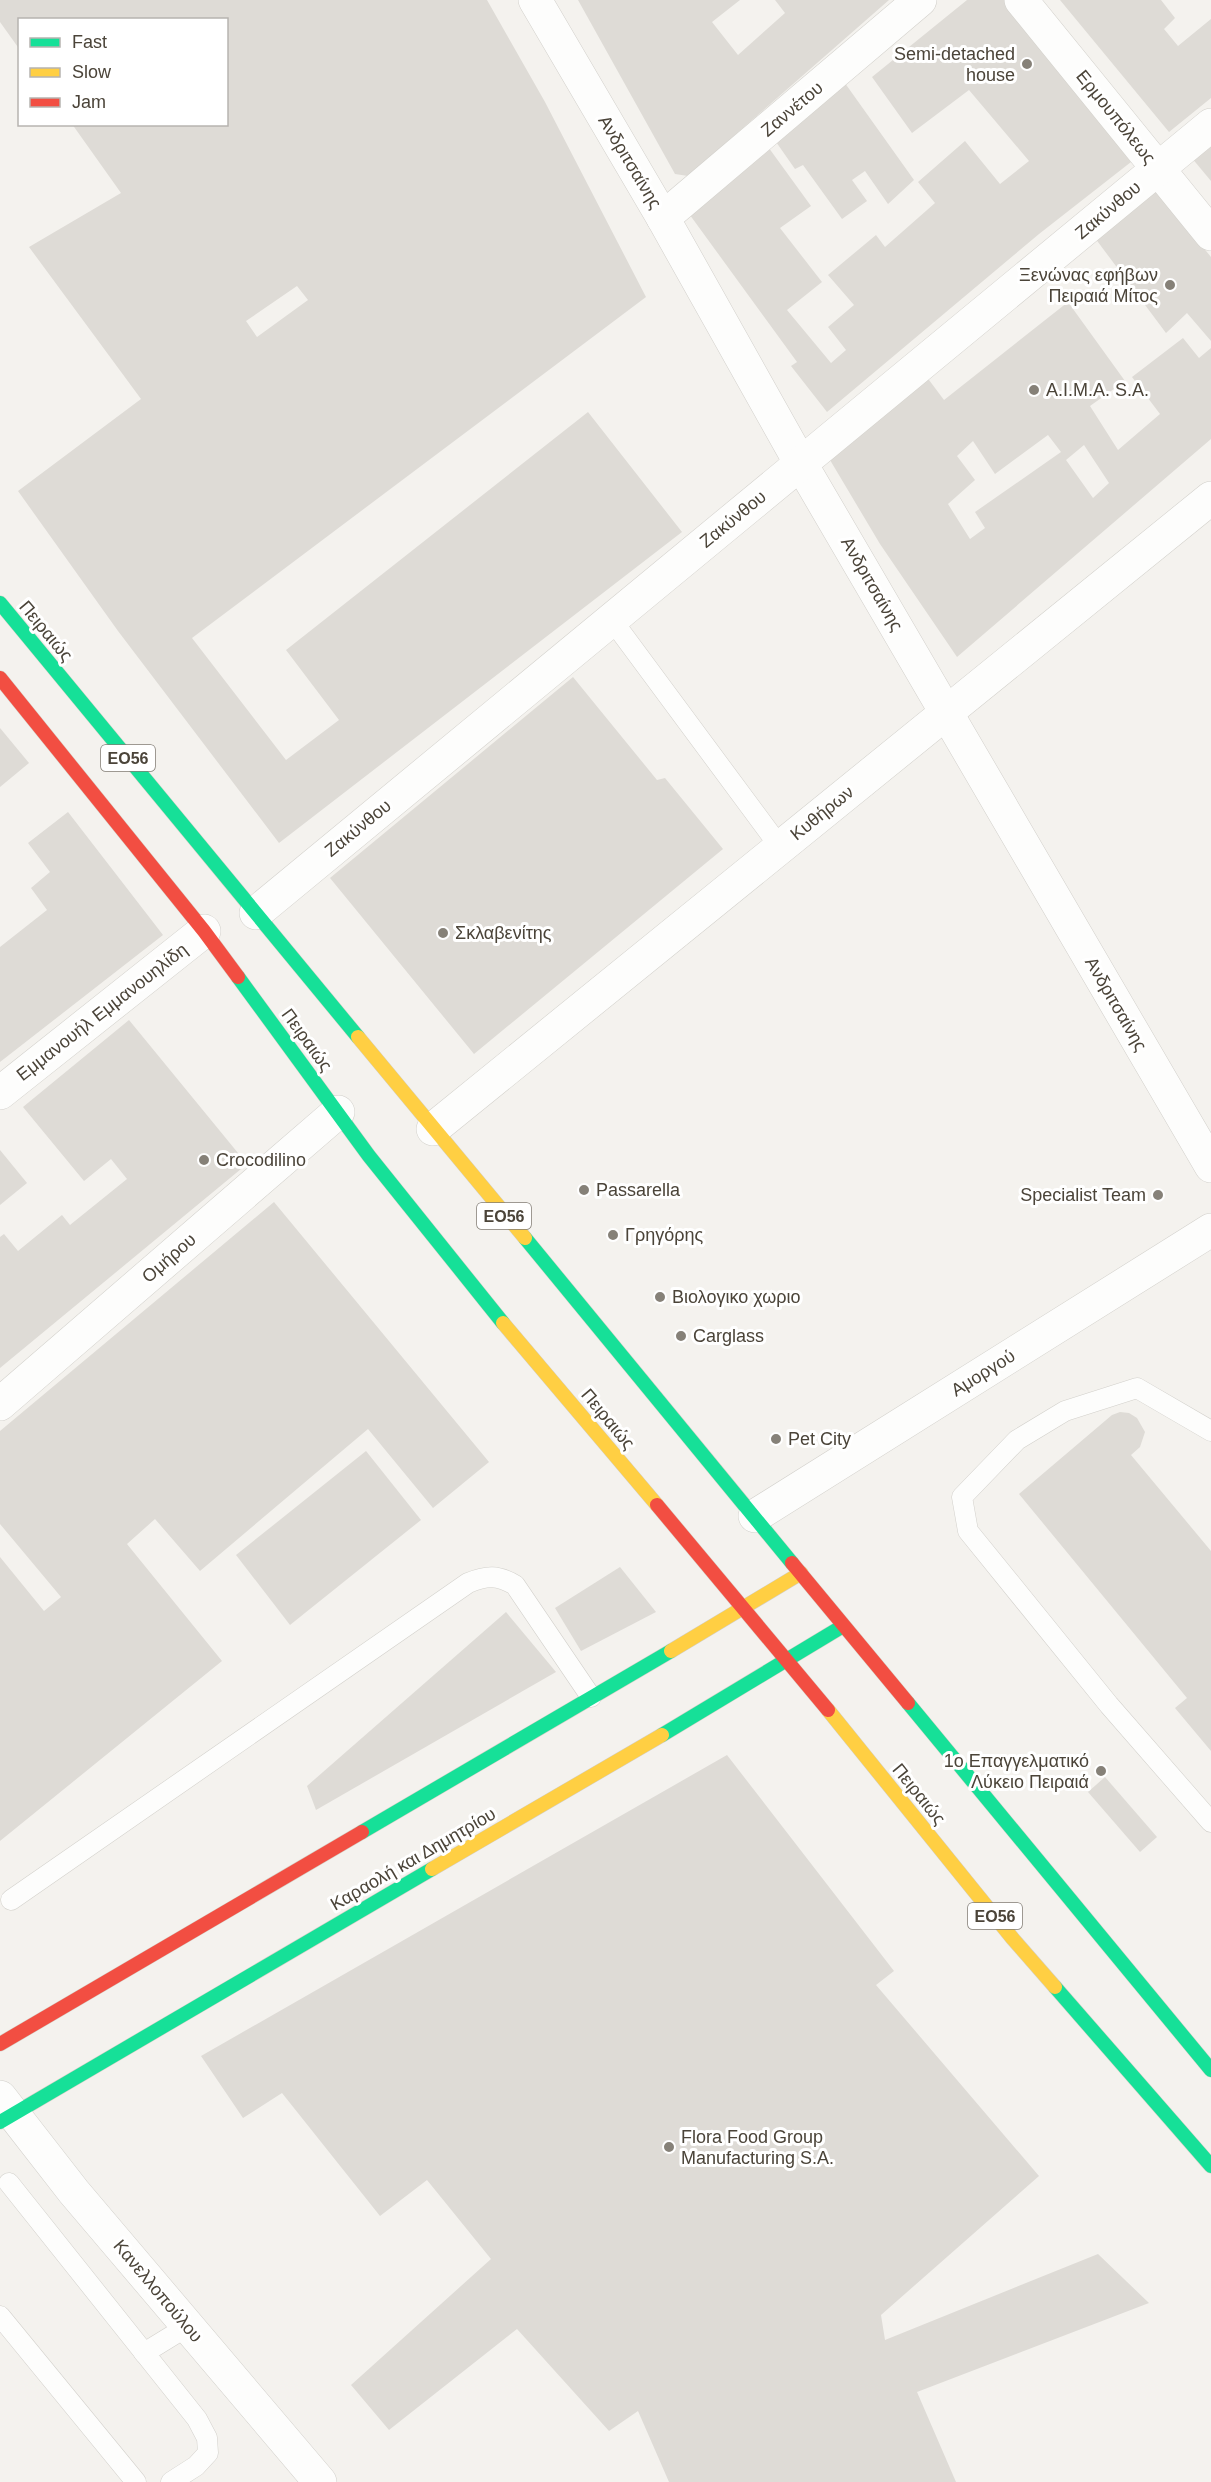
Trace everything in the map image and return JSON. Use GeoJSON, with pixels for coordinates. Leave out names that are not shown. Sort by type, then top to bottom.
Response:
{"type":"FeatureCollection","features":[{"type":"Feature","properties":{"kind":"main road","name":"Πειραιώς"},"geometry":{"type":"LineString","coordinates":[[0,603],[1211,2070]]}},
{"type":"Feature","properties":{"kind":"main road","name":"Πειραιώς"},"geometry":{"type":"LineString","coordinates":[[0,678],[204,931],[369,1156],[522,1346],[744,1607],[1014,1939],[1211,2166]]}},
{"type":"Feature","properties":{"kind":"main road"},"geometry":{"type":"LineString","coordinates":[[0,2044],[801,1573]]}},
{"type":"Feature","properties":{"kind":"main road","name":"Καραολή και Δημητρίου"},"geometry":{"type":"LineString","coordinates":[[4,2111],[729,1696],[843,1626]]}},
{"type":"Feature","properties":{"kind":"street","name":"Ανδριτσαίνης"},"geometry":{"type":"LineString","coordinates":[[535,0],[663,218],[801,464],[1211,1166]]}},
{"type":"Feature","properties":{"kind":"street","name":"Ζαννέτου"},"geometry":{"type":"LineString","coordinates":[[663,218],[920,0]]}},
{"type":"Feature","properties":{"kind":"street","name":"Ερμουπόλεως"},"geometry":{"type":"LineString","coordinates":[[1021,0],[1211,234]]}},
{"type":"Feature","properties":{"kind":"street","name":"Ζακύνθου"},"geometry":{"type":"LineString","coordinates":[[256,913],[1211,125]]}},
{"type":"Feature","properties":{"kind":"street","name":"Κυθήρων"},"geometry":{"type":"LineString","coordinates":[[433,1129],[1211,498]]}},
{"type":"Feature","properties":{"kind":"street","name":"Εμμανουήλ Εμμανουηλίδη"},"geometry":{"type":"LineString","coordinates":[[0,1093],[204,931]]}},
{"type":"Feature","properties":{"kind":"street","name":"Ομήρου"},"geometry":{"type":"LineString","coordinates":[[0,1404],[338,1112]]}},
{"type":"Feature","properties":{"kind":"street","name":"Αμοργού"},"geometry":{"type":"LineString","coordinates":[[755,1516],[1211,1230]]}},
{"type":"Feature","properties":{"kind":"street","name":"Κανελλοπούλου"},"geometry":{"type":"LineString","coordinates":[[4,2111],[320,2482]]}},
{"type":"Feature","properties":{"kind":"lane"},"geometry":{"type":"LineString","coordinates":[[612,620],[780,847]]}},
{"type":"Feature","properties":{"kind":"lane"},"geometry":{"type":"LineString","coordinates":[[1211,1431],[1137,1388],[1065,1411],[1017,1440],[962,1497],[968,1531],[1109,1705],[1211,1822]]}},
{"type":"Feature","properties":{"kind":"lane"},"geometry":{"type":"LineString","coordinates":[[11,1900],[468,1582],[483,1576],[501,1576],[515,1585],[591,1697]]}},
{"type":"Feature","properties":{"kind":"lane"},"geometry":{"type":"LineString","coordinates":[[9,2183],[197,2419],[207,2438],[208,2453],[196,2466],[171,2482]]}},
{"type":"Feature","properties":{"kind":"lane"},"geometry":{"type":"LineString","coordinates":[[0,2316],[136,2482]]}},
{"type":"Feature","properties":{"kind":"lane"},"geometry":{"type":"LineString","coordinates":[[144,2353],[188,2326]]}},
{"type":"Feature","properties":{"kind":"building"},"geometry":{"type":"Polygon","coordinates":[[[0,0],[487,0],[545,102],[646,297],[192,638],[286,760],[339,720],[286,650],[588,412],[682,532],[279,843],[118,631],[18,491],[141,399],[29,247],[121,193],[73,126],[228,126],[228,18],[18,18],[18,47],[0,22],[0,0]],[[297,286],[246,321],[257,337],[308,300],[297,286]]]}},
{"type":"Feature","properties":{"kind":"building"},"geometry":{"type":"Polygon","coordinates":[[[578,0],[740,0],[712,22],[738,55],[785,13],[775,0],[889,0],[688,176],[675,174],[578,0]]]}},
{"type":"Feature","properties":{"kind":"building"},"geometry":{"type":"Polygon","coordinates":[[[967,0],[1005,0],[1131,162],[1039,234],[827,412],[791,366],[797,362],[687,211],[766,144],[811,206],[780,228],[822,282],[787,310],[831,363],[846,350],[828,327],[854,305],[828,275],[876,235],[885,247],[935,203],[918,182],[965,141],[1000,184],[1029,161],[969,90],[912,133],[872,77],[967,0]]]}},
{"type":"Feature","properties":{"kind":"building"},"geometry":{"type":"Polygon","coordinates":[[[1060,0],[1161,0],[1175,18],[1164,29],[1178,46],[1211,19],[1211,98],[1169,132],[1060,0]]]}},
{"type":"Feature","properties":{"kind":"building"},"geometry":{"type":"Polygon","coordinates":[[[842,79],[914,180],[888,204],[865,171],[852,180],[867,201],[842,219],[803,165],[795,169],[774,139],[842,79]]]}},
{"type":"Feature","properties":{"kind":"building"},"geometry":{"type":"Polygon","coordinates":[[[1211,141],[1211,181],[1191,157],[1211,141]]]}},
{"type":"Feature","properties":{"kind":"building","name":"Ξενώνας εφήβων Πειραιά Μίτος"},"geometry":{"type":"Polygon","coordinates":[[[1156,190],[1211,257],[1211,341],[1187,313],[1166,333],[1095,238],[1156,190]]]}},
{"type":"Feature","properties":{"kind":"building"},"geometry":{"type":"Polygon","coordinates":[[[1068,302],[1125,381],[1090,406],[1118,450],[1160,414],[1132,377],[1183,338],[1199,358],[1211,348],[1211,439],[957,657],[880,544],[830,460],[926,376],[944,400],[1068,302]],[[1048,435],[995,474],[973,441],[957,456],[975,480],[948,504],[970,539],[985,528],[975,512],[1061,452],[1048,435]],[[1084,445],[1066,460],[1093,498],[1109,483],[1084,445]]]}},
{"type":"Feature","properties":{"kind":"building"},"geometry":{"type":"Polygon","coordinates":[[[573,677],[657,780],[665,778],[723,849],[474,1054],[330,878],[573,677]]]}},
{"type":"Feature","properties":{"kind":"building"},"geometry":{"type":"Polygon","coordinates":[[[0,728],[29,763],[0,787],[0,728]]]}},
{"type":"Feature","properties":{"kind":"building"},"geometry":{"type":"Polygon","coordinates":[[[68,812],[163,935],[0,1062],[0,947],[47,910],[31,888],[50,872],[28,843],[68,812]]]}},
{"type":"Feature","properties":{"kind":"building"},"geometry":{"type":"Polygon","coordinates":[[[129,1020],[247,1164],[0,1368],[0,1237],[4,1234],[18,1251],[62,1215],[70,1225],[127,1179],[111,1159],[84,1181],[23,1107],[129,1020]]]}},
{"type":"Feature","properties":{"kind":"building"},"geometry":{"type":"Polygon","coordinates":[[[0,1150],[27,1183],[0,1205],[0,1150]]]}},
{"type":"Feature","properties":{"kind":"building"},"geometry":{"type":"Polygon","coordinates":[[[274,1202],[489,1462],[433,1508],[368,1429],[200,1571],[155,1519],[127,1544],[222,1661],[0,1841],[0,1557],[44,1611],[61,1597],[0,1524],[0,1431],[274,1202]]]}},
{"type":"Feature","properties":{"kind":"building"},"geometry":{"type":"Polygon","coordinates":[[[1120,1412],[1129,1413],[1137,1418],[1145,1432],[1140,1447],[1131,1455],[1211,1551],[1211,1751],[1175,1708],[1187,1698],[1019,1494],[1112,1415],[1120,1412]]]}},
{"type":"Feature","properties":{"kind":"building"},"geometry":{"type":"Polygon","coordinates":[[[366,1451],[421,1520],[290,1625],[236,1555],[366,1451]]]}},
{"type":"Feature","properties":{"kind":"building"},"geometry":{"type":"Polygon","coordinates":[[[620,1567],[656,1612],[581,1651],[555,1608],[620,1567]]]}},
{"type":"Feature","properties":{"kind":"building"},"geometry":{"type":"Polygon","coordinates":[[[506,1612],[556,1672],[316,1810],[307,1786],[506,1612]]]}},
{"type":"Feature","properties":{"kind":"building","name":"Flora Food Group Manufacturing S.A."},"geometry":{"type":"Polygon","coordinates":[[[727,1755],[894,1971],[876,1985],[1039,2176],[881,2315],[885,2340],[1098,2254],[1149,2303],[917,2392],[956,2482],[669,2482],[638,2411],[609,2431],[517,2329],[389,2430],[351,2385],[491,2259],[427,2180],[380,2216],[282,2093],[243,2118],[201,2056],[727,1755]]]}},
{"type":"Feature","properties":{"kind":"building"},"geometry":{"type":"Polygon","coordinates":[[[1105,1777],[1157,1837],[1140,1852],[1088,1792],[1105,1777]]]}},
{"type":"Feature","properties":{"kind":"traffic: fast"},"geometry":{"type":"LineString","coordinates":[[0,603],[358,1037]]}},
{"type":"Feature","properties":{"kind":"traffic: fast"},"geometry":{"type":"LineString","coordinates":[[238,977],[369,1156],[503,1323]]}},
{"type":"Feature","properties":{"kind":"traffic: fast"},"geometry":{"type":"LineString","coordinates":[[525,1238],[792,1563]]}},
{"type":"Feature","properties":{"kind":"traffic: fast"},"geometry":{"type":"LineString","coordinates":[[662,1735],[843,1626]]}},
{"type":"Feature","properties":{"kind":"traffic: fast"},"geometry":{"type":"LineString","coordinates":[[362,1832],[671,1651]]}},
{"type":"Feature","properties":{"kind":"traffic: fast"},"geometry":{"type":"LineString","coordinates":[[908,1703],[1211,2070]]}},
{"type":"Feature","properties":{"kind":"traffic: fast"},"geometry":{"type":"LineString","coordinates":[[0,2122],[432,1869]]}},
{"type":"Feature","properties":{"kind":"traffic: fast"},"geometry":{"type":"LineString","coordinates":[[1055,1987],[1211,2166]]}},
{"type":"Feature","properties":{"kind":"traffic: slow"},"geometry":{"type":"LineString","coordinates":[[358,1037],[525,1238]]}},
{"type":"Feature","properties":{"kind":"traffic: slow"},"geometry":{"type":"LineString","coordinates":[[503,1323],[657,1505]]}},
{"type":"Feature","properties":{"kind":"traffic: slow"},"geometry":{"type":"LineString","coordinates":[[671,1651],[801,1573]]}},
{"type":"Feature","properties":{"kind":"traffic: slow"},"geometry":{"type":"LineString","coordinates":[[828,1710],[1013,1939],[1055,1987]]}},
{"type":"Feature","properties":{"kind":"traffic: slow"},"geometry":{"type":"LineString","coordinates":[[432,1869],[662,1735]]}},
{"type":"Feature","properties":{"kind":"traffic: jam"},"geometry":{"type":"LineString","coordinates":[[0,678],[204,931],[238,977]]}},
{"type":"Feature","properties":{"kind":"traffic: jam"},"geometry":{"type":"LineString","coordinates":[[657,1505],[828,1710]]}},
{"type":"Feature","properties":{"kind":"traffic: jam"},"geometry":{"type":"LineString","coordinates":[[792,1563],[908,1703]]}},
{"type":"Feature","properties":{"kind":"traffic: jam"},"geometry":{"type":"LineString","coordinates":[[0,2044],[362,1832]]}},
{"type":"Feature","properties":{"kind":"place","name":"Semi-detached house"},"geometry":{"type":"Point","coordinates":[1027,64]}},
{"type":"Feature","properties":{"kind":"place","name":"Ξενώνας εφήβων Πειραιά Μίτος"},"geometry":{"type":"Point","coordinates":[1170,285]}},
{"type":"Feature","properties":{"kind":"place","name":"A.I.M.A. S.A."},"geometry":{"type":"Point","coordinates":[1034,390]}},
{"type":"Feature","properties":{"kind":"place","name":"Σκλαβενίτης"},"geometry":{"type":"Point","coordinates":[443,933]}},
{"type":"Feature","properties":{"kind":"place","name":"Crocodilino"},"geometry":{"type":"Point","coordinates":[204,1160]}},
{"type":"Feature","properties":{"kind":"place","name":"Passarella"},"geometry":{"type":"Point","coordinates":[584,1190]}},
{"type":"Feature","properties":{"kind":"place","name":"Specialist Team"},"geometry":{"type":"Point","coordinates":[1158,1195]}},
{"type":"Feature","properties":{"kind":"place","name":"Γρηγόρης"},"geometry":{"type":"Point","coordinates":[613,1235]}},
{"type":"Feature","properties":{"kind":"place","name":"Βιολογικο χωριο"},"geometry":{"type":"Point","coordinates":[660,1297]}},
{"type":"Feature","properties":{"kind":"place","name":"Carglass"},"geometry":{"type":"Point","coordinates":[681,1336]}},
{"type":"Feature","properties":{"kind":"place","name":"Pet City"},"geometry":{"type":"Point","coordinates":[776,1439]}},
{"type":"Feature","properties":{"kind":"place","name":"1ο Επαγγελματικό Λύκειο Πειραιά"},"geometry":{"type":"Point","coordinates":[1101,1771]}},
{"type":"Feature","properties":{"kind":"place","name":"Flora Food Group Manufacturing S.A."},"geometry":{"type":"Point","coordinates":[669,2147]}}]}
